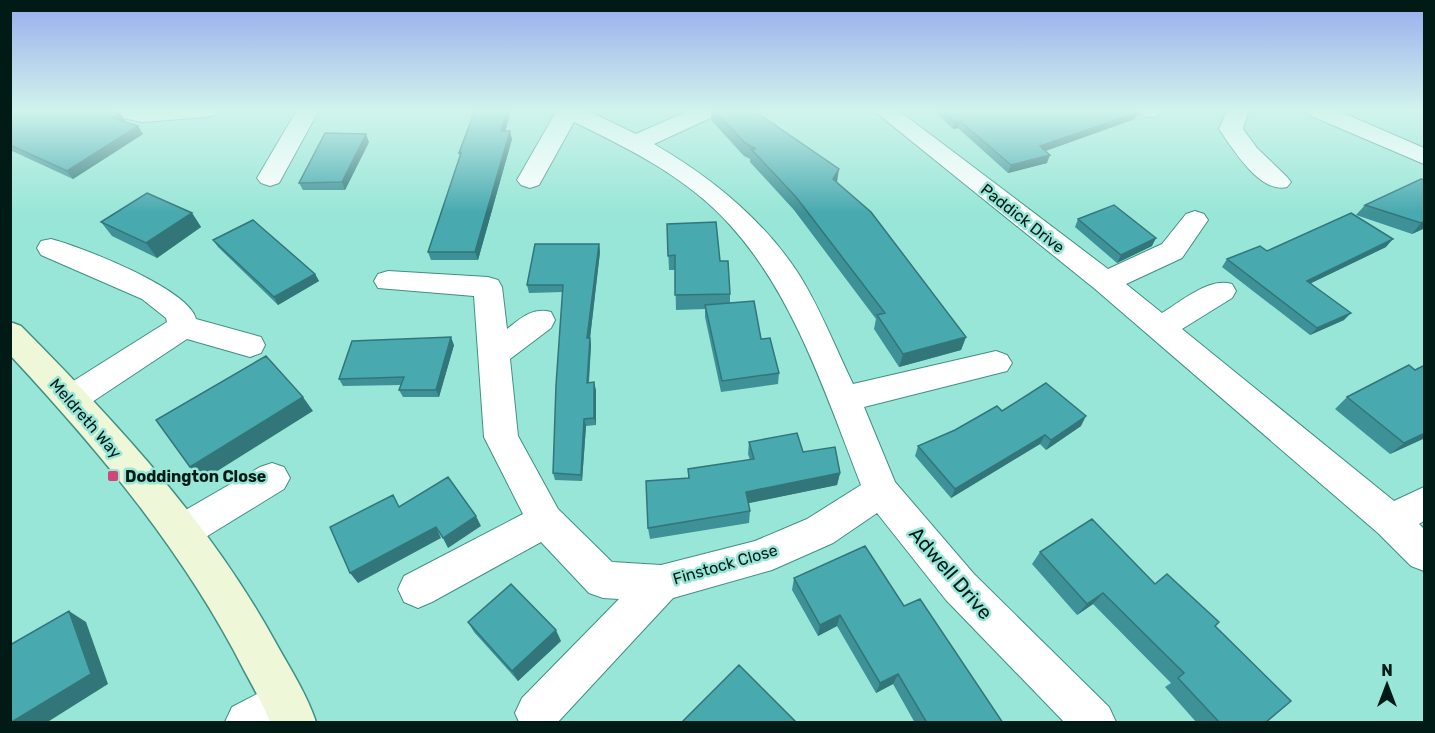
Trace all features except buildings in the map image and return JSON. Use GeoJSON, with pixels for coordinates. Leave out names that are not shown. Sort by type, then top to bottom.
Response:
{"type":"FeatureCollection","features":[{"type":"Feature","properties":{"kind":"street"},"geometry":{"type":"LineString","coordinates":[[270,178],[289,144]]}},
{"type":"Feature","properties":{"kind":"street","name":"Adwell Drive"},"geometry":{"type":"LineString","coordinates":[[530,180],[549,144]]}},
{"type":"Feature","properties":{"kind":"street","name":"Adwell Drive"},"geometry":{"type":"LineString","coordinates":[[638,144],[681,169],[740,218],[789,281],[844,399],[881,491],[960,587],[1094,723]]}},
{"type":"Feature","properties":{"kind":"street","name":"Paddick Drive"},"geometry":{"type":"LineString","coordinates":[[928,144],[1105,282],[1391,521],[1425,554]]}},
{"type":"Feature","properties":{"kind":"street"},"geometry":{"type":"LineString","coordinates":[[1242,144],[1278,182]]}},
{"type":"Feature","properties":{"kind":"street"},"geometry":{"type":"LineString","coordinates":[[1396,144],[1425,157]]}},
{"type":"Feature","properties":{"kind":"street"},"geometry":{"type":"LineString","coordinates":[[1105,282],[1172,251],[1195,220]]}},
{"type":"Feature","properties":{"kind":"street"},"geometry":{"type":"LineString","coordinates":[[51,248],[152,292],[180,313],[183,327]]}},
{"type":"Feature","properties":{"kind":"street","name":"Finstock Close"},"geometry":{"type":"LineString","coordinates":[[388,281],[488,287],[501,437],[545,521],[603,580],[661,583],[759,558],[820,531],[881,491]]}},
{"type":"Feature","properties":{"kind":"street"},"geometry":{"type":"LineString","coordinates":[[1160,328],[1222,291]]}},
{"type":"Feature","properties":{"kind":"street"},"geometry":{"type":"LineString","coordinates":[[494,354],[540,320]]}},
{"type":"Feature","properties":{"kind":"street"},"geometry":{"type":"LineString","coordinates":[[71,399],[183,327],[250,345]]}},
{"type":"Feature","properties":{"kind":"street","name":"Meldreth Way"},"geometry":{"type":"LineString","coordinates":[[10,334],[71,399],[183,531],[212,573],[289,712]]}},
{"type":"Feature","properties":{"kind":"street"},"geometry":{"type":"LineString","coordinates":[[844,399],[996,363]]}},
{"type":"Feature","properties":{"kind":"street"},"geometry":{"type":"LineString","coordinates":[[183,531],[272,478]]}},
{"type":"Feature","properties":{"kind":"street"},"geometry":{"type":"LineString","coordinates":[[1391,521],[1425,503]]}},
{"type":"Feature","properties":{"kind":"street"},"geometry":{"type":"LineString","coordinates":[[418,589],[545,521]]}},
{"type":"Feature","properties":{"kind":"street","name":"Finstock Close"},"geometry":{"type":"LineString","coordinates":[[537,713],[661,583]]}},
{"type":"Feature","properties":{"kind":"street"},"geometry":{"type":"LineString","coordinates":[[247,723],[289,712]]}},
{"type":"Feature","properties":{"kind":"place","name":"Doddington Close"},"geometry":{"type":"Point","coordinates":[113,476]}}]}
